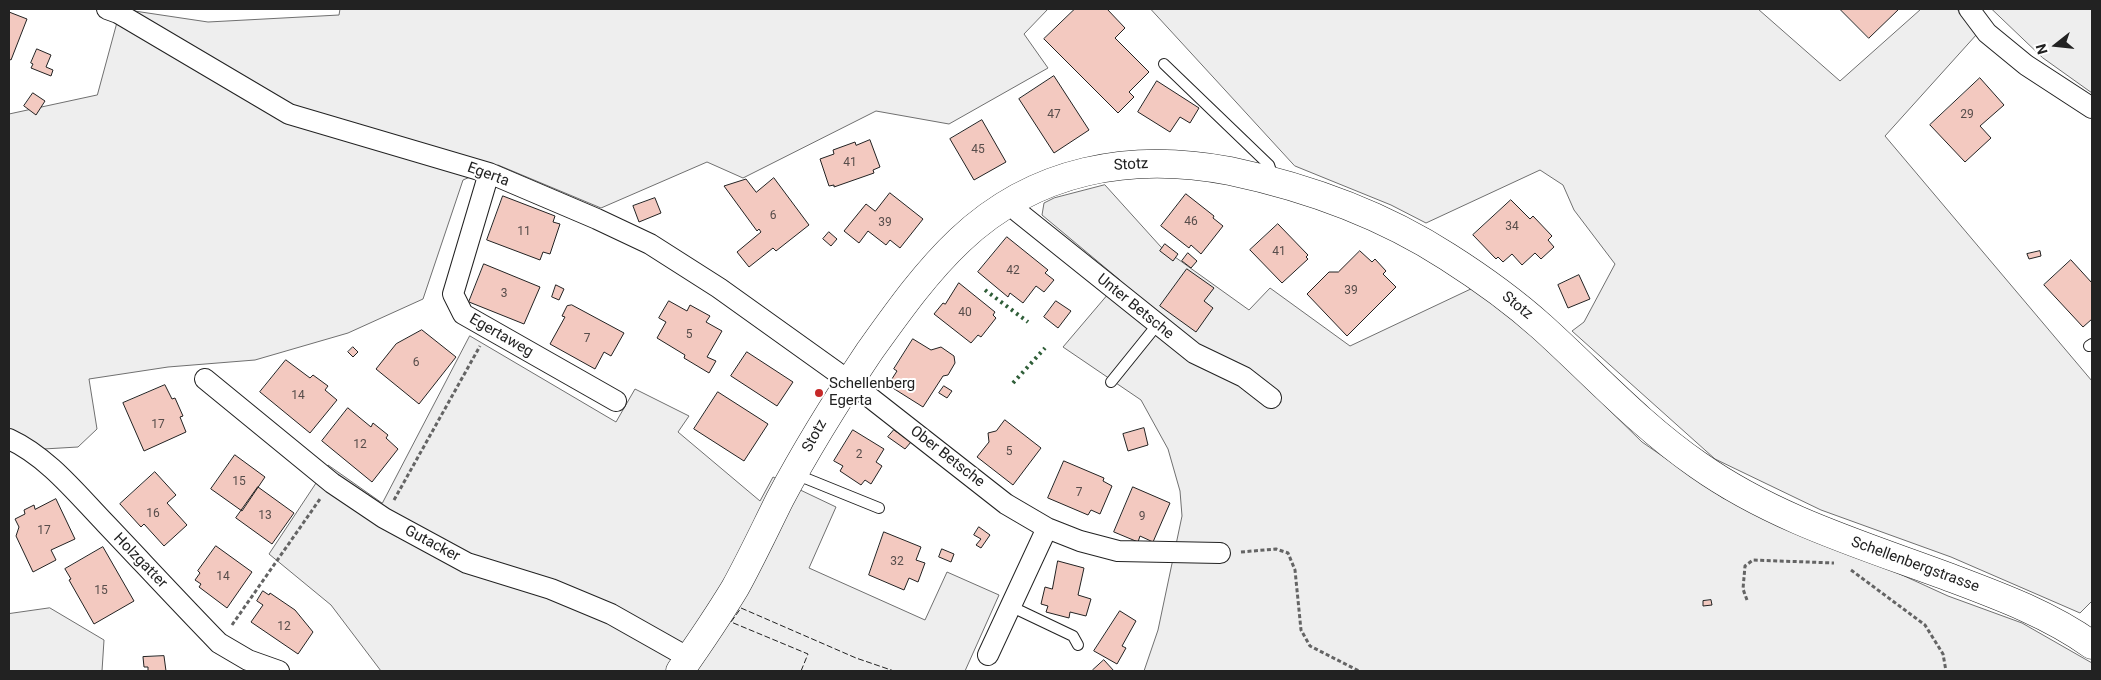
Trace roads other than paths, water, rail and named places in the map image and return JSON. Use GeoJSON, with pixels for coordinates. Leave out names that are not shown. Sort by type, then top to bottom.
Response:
{"type":"FeatureCollection","features":[{"type":"Feature","properties":{"kind":"street","name":"Egerta"},"geometry":{"type":"LineString","coordinates":[[107,9],[118,13],[290,114],[489,173],[598,219],[650,244],[719,288],[850,381]]}},
{"type":"Feature","properties":{"kind":"street"},"geometry":{"type":"LineString","coordinates":[[1969,9],[1987,33],[2026,65],[2092,108]]}},
{"type":"Feature","properties":{"kind":"street","name":"Stotz"},"geometry":{"type":"LineString","coordinates":[[685,665],[734,590],[794,474],[833,405],[901,306],[948,252],[980,223],[1029,192],[1090,169],[1129,163],[1180,164],[1213,168],[1275,183],[1348,206],[1393,226],[1443,254],[1493,287],[1539,324],[1624,406],[1670,446],[1735,490]]}},
{"type":"Feature","properties":{"kind":"street","name":"Egertaweg"},"geometry":{"type":"LineString","coordinates":[[489,173],[453,294],[463,314],[616,401]]}},
{"type":"Feature","properties":{"kind":"street","name":"Unter Betsche"},"geometry":{"type":"LineString","coordinates":[[1011,202],[1018,212],[1157,325],[1194,353],[1244,377],[1270,398]]}},
{"type":"Feature","properties":{"kind":"street","name":"Gutacker"},"geometry":{"type":"LineString","coordinates":[[205,379],[332,482],[384,518],[467,563],[551,589],[611,614],[685,665]]}},
{"type":"Feature","properties":{"kind":"street","name":"Ober Betsche"},"geometry":{"type":"LineString","coordinates":[[850,381],[1006,504],[1047,528],[1080,541],[1118,551],[1220,553]]}},
{"type":"Feature","properties":{"kind":"street","name":"Holzgatter"},"geometry":{"type":"LineString","coordinates":[[9,439],[22,445],[38,457],[65,482],[219,643],[248,660],[278,671]]}},
{"type":"Feature","properties":{"kind":"street","name":"Schellenbergstrasse"},"geometry":{"type":"LineString","coordinates":[[1735,490],[1788,517],[2020,604],[2075,633],[2092,645]]}},
{"type":"Feature","properties":{"kind":"street"},"geometry":{"type":"LineString","coordinates":[[988,655],[1047,528]]}},
{"type":"Feature","properties":{"kind":"lane"},"geometry":{"type":"LineString","coordinates":[[1164,64],[1269,165],[1275,183]]}},
{"type":"Feature","properties":{"kind":"lane"},"geometry":{"type":"LineString","coordinates":[[1111,382],[1157,325]]}},
{"type":"Feature","properties":{"kind":"lane"},"geometry":{"type":"LineString","coordinates":[[794,474],[878,508]]}},
{"type":"Feature","properties":{"kind":"lane"},"geometry":{"type":"LineString","coordinates":[[1010,606],[1073,636],[1078,645]]}},
{"type":"Feature","properties":{"kind":"place","name":"Schellenberg Egerta"},"geometry":{"type":"Point","coordinates":[819,393]}}]}
